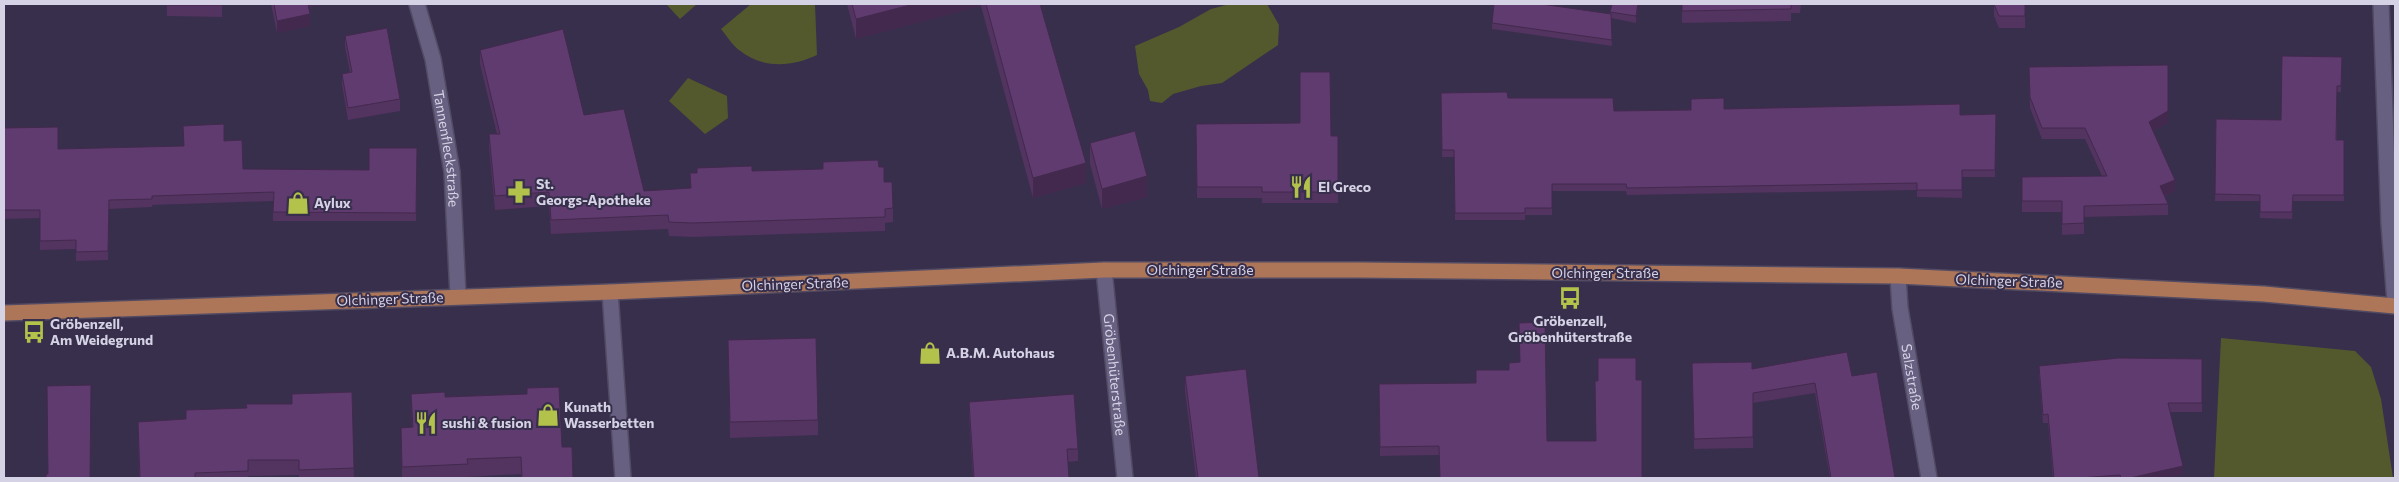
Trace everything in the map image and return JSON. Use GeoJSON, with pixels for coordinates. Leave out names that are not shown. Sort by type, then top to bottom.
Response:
{"type":"FeatureCollection","features":[{"type":"Feature","properties":{"kind":"main road","name":"Olchinger Straße"},"geometry":{"type":"LineString","coordinates":[[4,313],[610,292],[1104,270],[1358,270],[1898,276],[2234,292],[2395,306]]}},
{"type":"Feature","properties":{"kind":"street","name":"Tannenfleckstraße"},"geometry":{"type":"LineString","coordinates":[[417,4],[434,59],[452,172],[458,296]]}},
{"type":"Feature","properties":{"kind":"street"},"geometry":{"type":"LineString","coordinates":[[2381,4],[2395,302]]}},
{"type":"Feature","properties":{"kind":"street","name":"Gröbenhüterstraße"},"geometry":{"type":"LineString","coordinates":[[1104,270],[1125,478]]}},
{"type":"Feature","properties":{"kind":"street","name":"Salzstraße"},"geometry":{"type":"LineString","coordinates":[[1898,276],[1900,308],[1929,478]]}},
{"type":"Feature","properties":{"kind":"street"},"geometry":{"type":"LineString","coordinates":[[610,292],[624,478]]}},
{"type":"Feature","properties":{"kind":"green space"},"geometry":{"type":"Polygon","coordinates":[[[666,4],[697,4],[680,19],[666,4]]]}},
{"type":"Feature","properties":{"kind":"green space"},"geometry":{"type":"Polygon","coordinates":[[[751,4],[815,4],[817,55],[798,62],[777,64],[757,60],[739,50],[721,29],[751,4]]]}},
{"type":"Feature","properties":{"kind":"green space"},"geometry":{"type":"Polygon","coordinates":[[[1230,4],[1267,4],[1279,25],[1278,45],[1222,83],[1201,86],[1173,94],[1162,103],[1150,101],[1148,90],[1139,74],[1135,46],[1179,27],[1211,9],[1230,4]]]}},
{"type":"Feature","properties":{"kind":"green space"},"geometry":{"type":"Polygon","coordinates":[[[688,78],[727,96],[728,118],[705,134],[669,101],[688,78]]]}},
{"type":"Feature","properties":{"kind":"green space"},"geometry":{"type":"Polygon","coordinates":[[[2221,338],[2355,351],[2371,367],[2381,399],[2393,478],[2214,478],[2221,338]]]}},
{"type":"Feature","properties":{"kind":"building"},"geometry":{"type":"Polygon","coordinates":[[[222,4],[222,5],[167,5],[222,4]]]}},
{"type":"Feature","properties":{"kind":"building"},"geometry":{"type":"Polygon","coordinates":[[[274,4],[308,4],[310,14],[277,21],[274,4]]]}},
{"type":"Feature","properties":{"kind":"building"},"geometry":{"type":"Polygon","coordinates":[[[852,4],[914,4],[856,19],[852,4]]]}},
{"type":"Feature","properties":{"kind":"building"},"geometry":{"type":"Polygon","coordinates":[[[986,4],[1040,4],[1086,163],[1033,178],[986,4]]]}},
{"type":"Feature","properties":{"kind":"building"},"geometry":{"type":"Polygon","coordinates":[[[1494,4],[1541,4],[1611,14],[1612,40],[1492,23],[1494,4]]]}},
{"type":"Feature","properties":{"kind":"building"},"geometry":{"type":"Polygon","coordinates":[[[1612,4],[1638,4],[1636,16],[1610,12],[1612,4]]]}},
{"type":"Feature","properties":{"kind":"building"},"geometry":{"type":"Polygon","coordinates":[[[1682,4],[1791,4],[1791,9],[1682,11],[1682,4]]]}},
{"type":"Feature","properties":{"kind":"building"},"geometry":{"type":"Polygon","coordinates":[[[1994,4],[2025,4],[2025,16],[1999,16],[1994,4]]]}},
{"type":"Feature","properties":{"kind":"building"},"geometry":{"type":"Polygon","coordinates":[[[387,28],[400,99],[348,108],[342,74],[352,72],[345,36],[387,28]]]}},
{"type":"Feature","properties":{"kind":"building"},"geometry":{"type":"Polygon","coordinates":[[[563,29],[584,115],[624,109],[644,191],[691,188],[690,173],[697,173],[697,168],[752,166],[752,171],[823,169],[823,162],[878,160],[879,167],[884,167],[884,182],[892,182],[893,208],[885,209],[885,217],[692,223],[669,222],[668,215],[551,220],[549,192],[495,196],[489,134],[500,134],[480,50],[563,29]]]}},
{"type":"Feature","properties":{"kind":"building"},"geometry":{"type":"Polygon","coordinates":[[[2282,56],[2342,57],[2341,86],[2337,86],[2336,140],[2344,140],[2344,195],[2293,195],[2292,212],[2260,212],[2260,195],[2215,194],[2216,119],[2281,120],[2282,56]]]}},
{"type":"Feature","properties":{"kind":"building"},"geometry":{"type":"Polygon","coordinates":[[[2168,65],[2168,111],[2149,122],[2175,180],[2160,186],[2168,204],[2084,206],[2084,223],[2062,224],[2062,201],[2022,201],[2022,177],[2107,176],[2085,128],[2042,128],[2030,97],[2029,67],[2168,65]]]}},
{"type":"Feature","properties":{"kind":"building"},"geometry":{"type":"Polygon","coordinates":[[[1300,72],[1330,72],[1331,136],[1338,136],[1338,192],[1262,192],[1262,187],[1197,187],[1196,124],[1300,123],[1300,72]]]}},
{"type":"Feature","properties":{"kind":"building"},"geometry":{"type":"Polygon","coordinates":[[[1507,92],[1508,98],[1613,98],[1614,111],[1691,110],[1691,99],[1724,98],[1724,109],[1960,104],[1960,115],[1996,114],[1995,170],[1962,170],[1962,190],[1917,190],[1917,183],[1627,188],[1626,184],[1552,184],[1552,208],[1525,208],[1525,213],[1455,213],[1454,150],[1442,150],[1441,93],[1507,92]]]}},
{"type":"Feature","properties":{"kind":"building"},"geometry":{"type":"Polygon","coordinates":[[[224,124],[224,141],[242,140],[243,169],[369,170],[369,148],[417,148],[416,213],[273,212],[274,192],[152,196],[152,199],[109,200],[108,251],[76,252],[76,240],[40,241],[40,210],[4,210],[4,128],[58,127],[58,149],[184,146],[183,126],[224,124]]]}},
{"type":"Feature","properties":{"kind":"building"},"geometry":{"type":"Polygon","coordinates":[[[1135,131],[1147,176],[1102,189],[1090,143],[1135,131]]]}},
{"type":"Feature","properties":{"kind":"building"},"geometry":{"type":"Polygon","coordinates":[[[1545,322],[1547,441],[1596,441],[1595,381],[1598,381],[1598,358],[1636,358],[1636,380],[1642,380],[1642,478],[1440,478],[1439,446],[1380,447],[1379,384],[1476,383],[1476,370],[1509,370],[1509,363],[1520,362],[1519,323],[1545,322]]]}},
{"type":"Feature","properties":{"kind":"building"},"geometry":{"type":"Polygon","coordinates":[[[816,338],[818,420],[730,422],[728,340],[816,338]]]}},
{"type":"Feature","properties":{"kind":"building"},"geometry":{"type":"Polygon","coordinates":[[[1847,352],[1852,376],[1877,372],[1895,478],[1831,478],[1815,383],[1753,393],[1753,437],[1694,439],[1692,363],[1752,362],[1752,369],[1847,352]]]}},
{"type":"Feature","properties":{"kind":"building"},"geometry":{"type":"Polygon","coordinates":[[[2119,358],[2202,359],[2202,403],[2168,403],[2183,466],[2130,478],[2121,478],[2120,475],[2054,478],[2048,414],[2043,415],[2039,366],[2119,358]]]}},
{"type":"Feature","properties":{"kind":"building"},"geometry":{"type":"Polygon","coordinates":[[[1246,369],[1259,478],[1198,478],[1185,376],[1246,369]]]}},
{"type":"Feature","properties":{"kind":"building"},"geometry":{"type":"Polygon","coordinates":[[[91,385],[90,478],[46,478],[46,474],[48,474],[47,386],[91,385]]]}},
{"type":"Feature","properties":{"kind":"building"},"geometry":{"type":"Polygon","coordinates":[[[559,387],[562,447],[572,447],[573,478],[522,478],[521,457],[467,459],[468,464],[402,467],[401,428],[413,427],[411,394],[445,392],[445,397],[527,394],[527,388],[559,387]]]}},
{"type":"Feature","properties":{"kind":"building"},"geometry":{"type":"Polygon","coordinates":[[[352,392],[354,468],[299,470],[299,460],[248,460],[248,471],[195,473],[195,478],[140,478],[138,422],[186,419],[186,410],[247,408],[246,404],[292,404],[292,394],[352,392]]]}},
{"type":"Feature","properties":{"kind":"building"},"geometry":{"type":"Polygon","coordinates":[[[1074,394],[1078,449],[1067,449],[1069,478],[974,478],[969,402],[1074,394]]]}},
{"type":"Feature","properties":{"kind":"place","name":"El Greco"},"geometry":{"type":"Point","coordinates":[1301,187]}},
{"type":"Feature","properties":{"kind":"place","name":"St. Georgs-Apotheke"},"geometry":{"type":"Point","coordinates":[519,192]}},
{"type":"Feature","properties":{"kind":"place","name":"Aylux"},"geometry":{"type":"Point","coordinates":[298,203]}},
{"type":"Feature","properties":{"kind":"place","name":"Gröbenzell, Gröbenhüterstraße"},"geometry":{"type":"Point","coordinates":[1570,298]}},
{"type":"Feature","properties":{"kind":"place","name":"Gröbenzell, Am Weidegrund"},"geometry":{"type":"Point","coordinates":[34,332]}},
{"type":"Feature","properties":{"kind":"place","name":"A.B.M. Autohaus"},"geometry":{"type":"Point","coordinates":[930,353]}},
{"type":"Feature","properties":{"kind":"place","name":"Kunath Wasserbetten"},"geometry":{"type":"Point","coordinates":[548,415]}},
{"type":"Feature","properties":{"kind":"place","name":"sushi & fusion"},"geometry":{"type":"Point","coordinates":[426,423]}}]}
